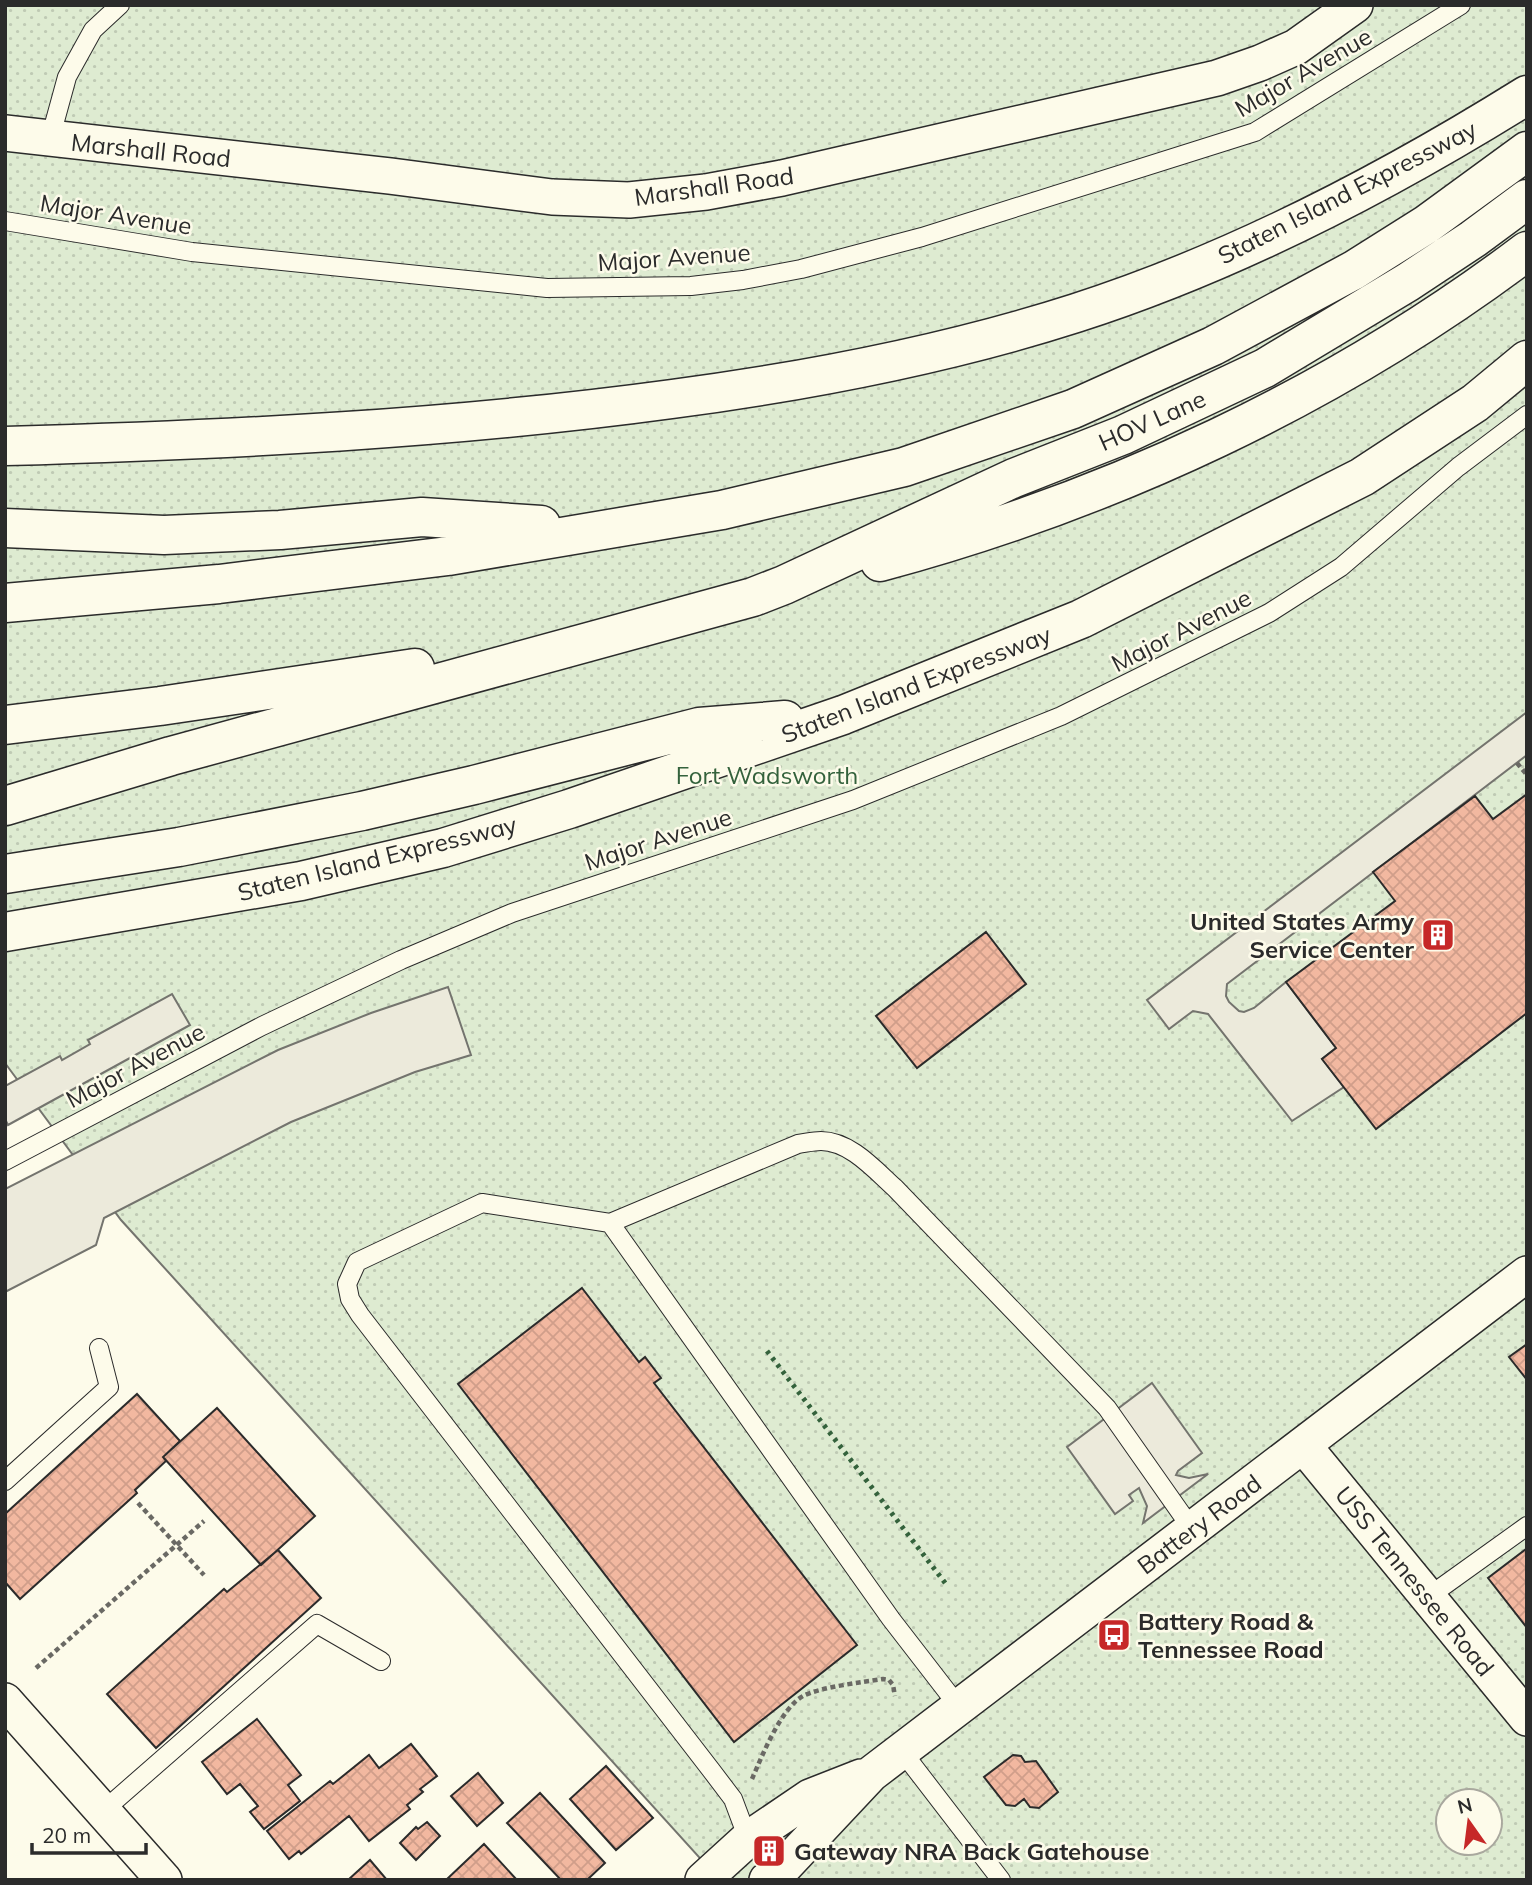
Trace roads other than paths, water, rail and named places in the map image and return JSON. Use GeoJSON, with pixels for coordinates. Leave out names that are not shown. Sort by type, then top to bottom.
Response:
{"type":"FeatureCollection","features":[{"type":"Feature","properties":{"kind":"highway","name":"Staten Island Expressway"},"geometry":{"type":"LineString","coordinates":[[5,446],[329,433],[472,423],[605,409],[743,390],[944,349],[1079,312],[1202,266],[1276,233],[1402,169],[1527,95]]}},
{"type":"Feature","properties":{"kind":"highway"},"geometry":{"type":"LineString","coordinates":[[722,510],[904,467],[1073,409],[1171,366],[1354,270],[1416,231],[1527,151]]}},
{"type":"Feature","properties":{"kind":"highway","name":"HOV Lane"},"geometry":{"type":"LineString","coordinates":[[1037,468],[1123,435],[1265,368],[1408,282],[1527,199]]}},
{"type":"Feature","properties":{"kind":"highway"},"geometry":{"type":"LineString","coordinates":[[5,806],[171,756],[903,556],[1038,513],[1174,458],[1292,401],[1391,344],[1483,285],[1527,251]]}},
{"type":"Feature","properties":{"kind":"highway","name":"Staten Island Expressway"},"geometry":{"type":"LineString","coordinates":[[5,932],[301,881],[443,848],[569,810],[843,715],[1082,619],[1362,477],[1475,403],[1527,360]]}},
{"type":"Feature","properties":{"kind":"highway"},"geometry":{"type":"LineString","coordinates":[[5,603],[219,584],[448,556],[783,500],[993,477],[1037,468]]}},
{"type":"Feature","properties":{"kind":"highway"},"geometry":{"type":"LineString","coordinates":[[5,725],[160,706],[429,666],[529,648],[753,597],[809,575],[1037,468]]}},
{"type":"Feature","properties":{"kind":"highway"},"geometry":{"type":"LineString","coordinates":[[5,528],[164,535],[280,530],[422,517],[602,530]]}},
{"type":"Feature","properties":{"kind":"highway"},"geometry":{"type":"LineString","coordinates":[[5,874],[179,847],[362,811],[699,727],[843,715]]}},
{"type":"Feature","properties":{"kind":"street","name":"Marshall Road"},"geometry":{"type":"LineString","coordinates":[[5,133],[552,197],[629,200],[706,192],[782,178],[1217,78],[1296,47],[1354,5]]}},
{"type":"Feature","properties":{"kind":"street","name":"Battery Road"},"geometry":{"type":"LineString","coordinates":[[773,1876],[871,1773],[901,1749],[1527,1274]]}},
{"type":"Feature","properties":{"kind":"street","name":"USS Tennessee Road"},"geometry":{"type":"LineString","coordinates":[[1303,1445],[1527,1718]]}},
{"type":"Feature","properties":{"kind":"street"},"geometry":{"type":"LineString","coordinates":[[5,1701],[164,1880]]}},
{"type":"Feature","properties":{"kind":"street","name":"Battery Road"},"geometry":{"type":"LineString","coordinates":[[703,1880],[748,1839],[810,1797],[871,1773]]}},
{"type":"Feature","properties":{"kind":"lane"},"geometry":{"type":"LineString","coordinates":[[50,139],[67,77],[93,30],[120,5]]}},
{"type":"Feature","properties":{"kind":"lane","name":"Major Avenue"},"geometry":{"type":"LineString","coordinates":[[5,221],[192,252],[547,288],[691,286],[743,280],[801,269],[922,237],[1255,132],[1461,5]]}},
{"type":"Feature","properties":{"kind":"lane","name":"Major Avenue"},"geometry":{"type":"LineString","coordinates":[[5,1161],[262,1026],[401,960],[512,914],[853,800],[1061,716],[1269,613],[1341,567],[1458,467],[1527,415]]}},
{"type":"Feature","properties":{"kind":"lane"},"geometry":{"type":"LineString","coordinates":[[748,1839],[733,1800],[711,1770],[350,1299],[347,1284],[357,1262],[482,1203],[610,1223],[798,1144],[822,1141],[841,1145],[862,1159],[895,1188],[1107,1408],[1192,1529]]}},
{"type":"Feature","properties":{"kind":"lane"},"geometry":{"type":"LineString","coordinates":[[610,1223],[891,1619],[958,1707]]}},
{"type":"Feature","properties":{"kind":"lane"},"geometry":{"type":"LineString","coordinates":[[5,1482],[109,1387],[99,1348]]}},
{"type":"Feature","properties":{"kind":"lane"},"geometry":{"type":"LineString","coordinates":[[1428,1597],[1527,1527]]}},
{"type":"Feature","properties":{"kind":"lane"},"geometry":{"type":"LineString","coordinates":[[103,1811],[317,1624],[381,1661]]}},
{"type":"Feature","properties":{"kind":"lane"},"geometry":{"type":"LineString","coordinates":[[901,1749],[1001,1880]]}},
{"type":"Feature","properties":{"kind":"place","name":"United States Army Service Center"},"geometry":{"type":"Point","coordinates":[1438,935]}},
{"type":"Feature","properties":{"kind":"place","name":"Battery Road & Tennessee Road"},"geometry":{"type":"Point","coordinates":[1114,1635]}},
{"type":"Feature","properties":{"kind":"place","name":"Gateway NRA Back Gatehouse"},"geometry":{"type":"Point","coordinates":[769,1851]}},
{"type":"Feature","properties":{"kind":"park label","name":"Fort Wadsworth"},"geometry":{"type":"Point","coordinates":[767,775]}}]}
